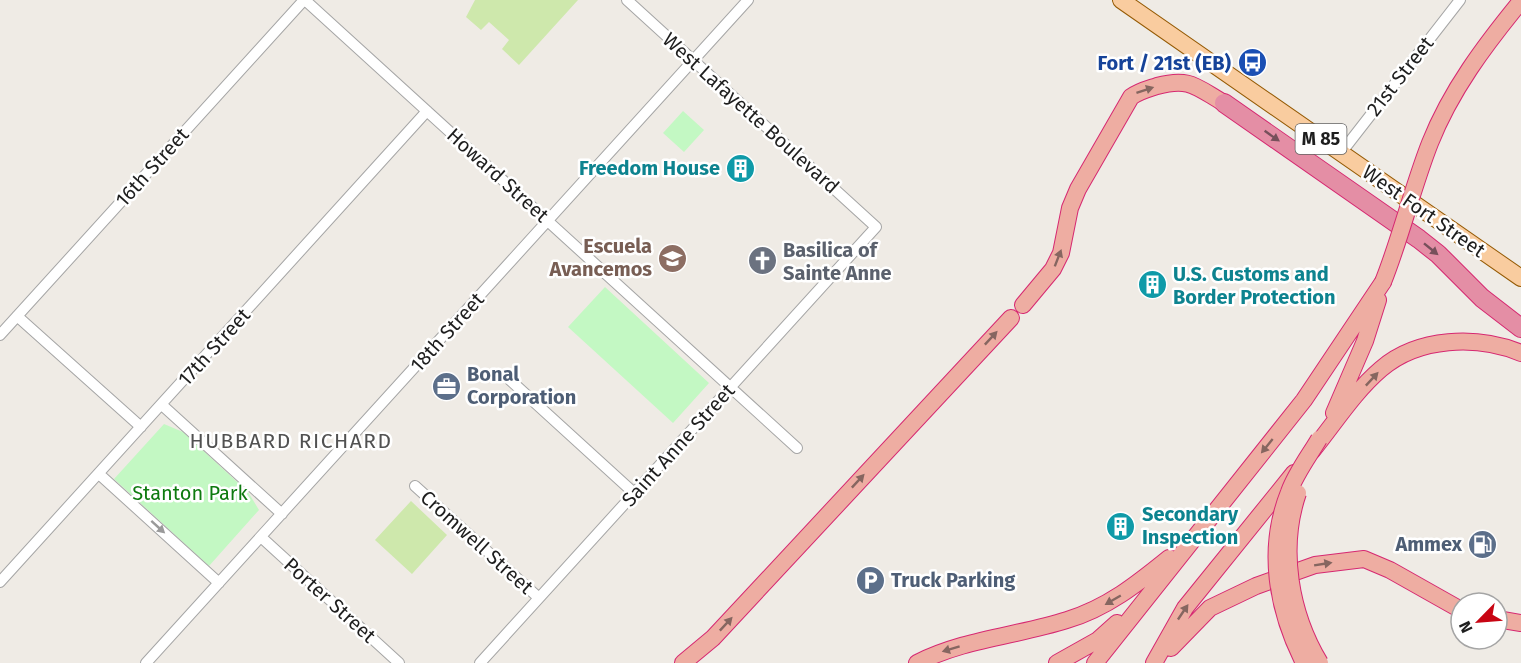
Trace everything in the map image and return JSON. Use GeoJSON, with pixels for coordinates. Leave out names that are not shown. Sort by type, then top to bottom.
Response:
{"type":"FeatureCollection","features":[{"type":"Feature","properties":{"kind":"highway"},"geometry":{"type":"LineString","coordinates":[[1304,663],[1294,644],[1280,603],[1277,544],[1282,513],[1289,490],[1339,405],[1365,341],[1431,141],[1446,109],[1476,57],[1521,1]]}},
{"type":"Feature","properties":{"kind":"highway"},"geometry":{"type":"LineString","coordinates":[[1023,304],[1053,269],[1061,253],[1070,208],[1078,189],[1131,97],[1141,91],[1181,81],[1224,103],[1419,239],[1438,254],[1482,298],[1521,328]]}},
{"type":"Feature","properties":{"kind":"highway"},"geometry":{"type":"LineString","coordinates":[[1095,663],[1304,400],[1383,282]]}},
{"type":"Feature","properties":{"kind":"highway"},"geometry":{"type":"LineString","coordinates":[[683,663],[713,638],[1011,318]]}},
{"type":"Feature","properties":{"kind":"highway"},"geometry":{"type":"LineString","coordinates":[[1155,663],[1185,608],[1380,370],[1396,358],[1417,350],[1457,341],[1485,343],[1521,353]]}},
{"type":"Feature","properties":{"kind":"highway"},"geometry":{"type":"LineString","coordinates":[[1319,439],[1296,500],[1289,550],[1295,607],[1311,648],[1320,663]]}},
{"type":"Feature","properties":{"kind":"highway"},"geometry":{"type":"LineString","coordinates":[[917,663],[940,652],[1055,624],[1100,607],[1131,589],[1193,538]]}},
{"type":"Feature","properties":{"kind":"highway"},"geometry":{"type":"LineString","coordinates":[[1155,663],[1210,608],[1256,586],[1315,565],[1364,559],[1390,570],[1449,603]]}},
{"type":"Feature","properties":{"kind":"highway"},"geometry":{"type":"LineString","coordinates":[[1057,663],[1098,640],[1143,602]]}},
{"type":"Feature","properties":{"kind":"main road","name":"West Fort Street"},"geometry":{"type":"LineString","coordinates":[[1121,0],[1521,278]]}},
{"type":"Feature","properties":{"kind":"street","name":"Howard Street"},"geometry":{"type":"LineString","coordinates":[[304,0],[797,448]]}},
{"type":"Feature","properties":{"kind":"street","name":"16th Street"},"geometry":{"type":"LineString","coordinates":[[0,335],[304,0]]}},
{"type":"Feature","properties":{"kind":"street","name":"West Lafayette Boulevard"},"geometry":{"type":"LineString","coordinates":[[627,0],[876,227]]}},
{"type":"Feature","properties":{"kind":"street","name":"18th Street"},"geometry":{"type":"LineString","coordinates":[[146,663],[748,0]]}},
{"type":"Feature","properties":{"kind":"street","name":"21st Street"},"geometry":{"type":"LineString","coordinates":[[1341,153],[1460,0]]}},
{"type":"Feature","properties":{"kind":"street","name":"17th Street"},"geometry":{"type":"LineString","coordinates":[[0,582],[428,111]]}},
{"type":"Feature","properties":{"kind":"street","name":"Saint Anne Street"},"geometry":{"type":"LineString","coordinates":[[480,663],[876,227]]}},
{"type":"Feature","properties":{"kind":"street"},"geometry":{"type":"LineString","coordinates":[[17,316],[141,427]]}},
{"type":"Feature","properties":{"kind":"street"},"geometry":{"type":"LineString","coordinates":[[510,380],[634,493]]}},
{"type":"Feature","properties":{"kind":"street"},"geometry":{"type":"LineString","coordinates":[[162,405],[282,514]]}},
{"type":"Feature","properties":{"kind":"street"},"geometry":{"type":"LineString","coordinates":[[99,474],[219,584]]}},
{"type":"Feature","properties":{"kind":"street","name":"Cromwell Street"},"geometry":{"type":"LineString","coordinates":[[415,486],[539,598]]}},
{"type":"Feature","properties":{"kind":"street","name":"Porter Street"},"geometry":{"type":"LineString","coordinates":[[261,537],[399,663]]}},
{"type":"Feature","properties":{"kind":"green space"},"geometry":{"type":"Polygon","coordinates":[[[475,0],[578,0],[519,65],[502,49],[509,40],[489,22],[481,30],[466,17],[475,0]]]}},
{"type":"Feature","properties":{"kind":"green space"},"geometry":{"type":"Polygon","coordinates":[[[683,111],[704,130],[684,152],[663,133],[683,111]]]}},
{"type":"Feature","properties":{"kind":"green space"},"geometry":{"type":"Polygon","coordinates":[[[605,287],[709,383],[673,423],[568,327],[605,287]]]}},
{"type":"Feature","properties":{"kind":"green space","name":"Stanton Park"},"geometry":{"type":"Polygon","coordinates":[[[164,424],[183,432],[248,492],[259,510],[209,566],[114,479],[164,424]]]}},
{"type":"Feature","properties":{"kind":"green space"},"geometry":{"type":"Polygon","coordinates":[[[411,501],[447,535],[412,574],[375,540],[411,501]]]}},
{"type":"Feature","properties":{"kind":"place","name":"Fort / 21st (EB)"},"geometry":{"type":"Point","coordinates":[1252,63]}},
{"type":"Feature","properties":{"kind":"place","name":"Freedom House"},"geometry":{"type":"Point","coordinates":[741,168]}},
{"type":"Feature","properties":{"kind":"place","name":"Escuela Avancemos"},"geometry":{"type":"Point","coordinates":[673,258]}},
{"type":"Feature","properties":{"kind":"place","name":"Basilica of Sainte Anne"},"geometry":{"type":"Point","coordinates":[762,261]}},
{"type":"Feature","properties":{"kind":"place","name":"U.S. Customs and Border Protection"},"geometry":{"type":"Point","coordinates":[1152,285]}},
{"type":"Feature","properties":{"kind":"place","name":"Bonal Corporation"},"geometry":{"type":"Point","coordinates":[446,386]}},
{"type":"Feature","properties":{"kind":"place","name":"Secondary Inspection"},"geometry":{"type":"Point","coordinates":[1121,526]}},
{"type":"Feature","properties":{"kind":"place","name":"Ammex"},"geometry":{"type":"Point","coordinates":[1483,544]}},
{"type":"Feature","properties":{"kind":"place","name":"Truck Parking"},"geometry":{"type":"Point","coordinates":[870,580]}},
{"type":"Feature","properties":{"kind":"district","name":"HUBBARD RICHARD"},"geometry":{"type":"Point","coordinates":[291,441]}}]}
